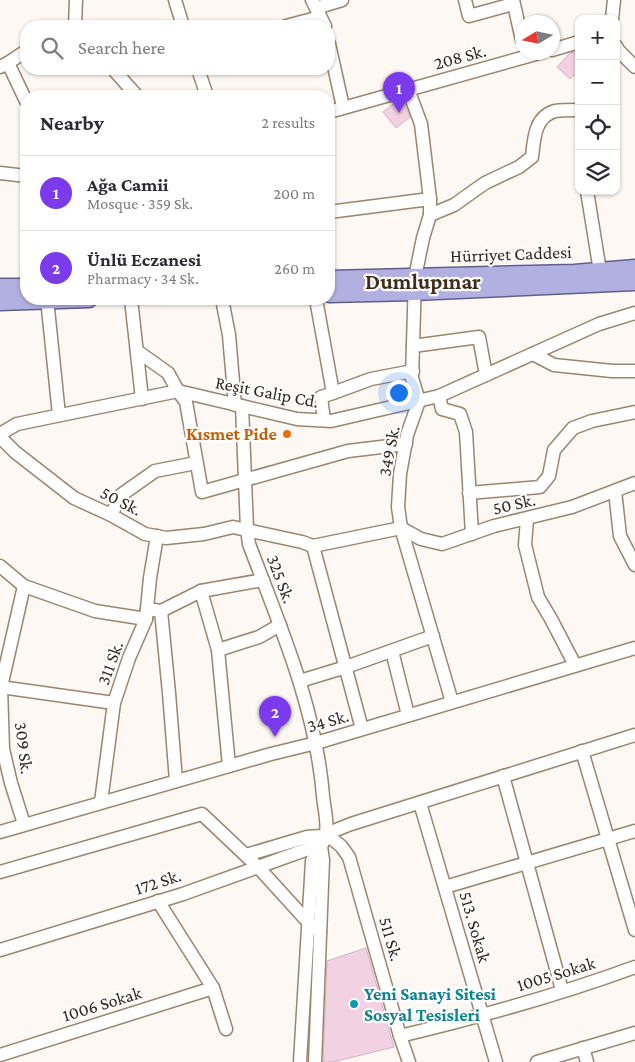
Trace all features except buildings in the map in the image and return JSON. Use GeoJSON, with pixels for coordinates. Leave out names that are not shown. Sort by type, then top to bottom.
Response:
{"type":"FeatureCollection","features":[{"type":"Feature","properties":{"kind":"main road","name":"Hürriyet Caddesi"},"geometry":{"type":"LineString","coordinates":[[335,293],[414,285],[633,269]]}},
{"type":"Feature","properties":{"kind":"main road","name":"Hürriyet Caddesi"},"geometry":{"type":"LineString","coordinates":[[335,279],[414,285],[633,269]]}},
{"type":"Feature","properties":{"kind":"main road"},"geometry":{"type":"LineString","coordinates":[[0,287],[20,286]]}},
{"type":"Feature","properties":{"kind":"main road"},"geometry":{"type":"LineString","coordinates":[[0,302],[20,301]]}},
{"type":"Feature","properties":{"kind":"street"},"geometry":{"type":"LineString","coordinates":[[75,20],[76,0]]}},
{"type":"Feature","properties":{"kind":"street"},"geometry":{"type":"LineString","coordinates":[[174,0],[181,20]]}},
{"type":"Feature","properties":{"kind":"street"},"geometry":{"type":"LineString","coordinates":[[301,20],[342,0]]}},
{"type":"Feature","properties":{"kind":"street"},"geometry":{"type":"LineString","coordinates":[[465,0],[469,16],[513,2],[516,15]]}},
{"type":"Feature","properties":{"kind":"street"},"geometry":{"type":"LineString","coordinates":[[612,15],[614,0]]}},
{"type":"Feature","properties":{"kind":"street"},"geometry":{"type":"LineString","coordinates":[[560,48],[575,43]]}},
{"type":"Feature","properties":{"kind":"street"},"geometry":{"type":"LineString","coordinates":[[620,52],[635,67]]}},
{"type":"Feature","properties":{"kind":"street"},"geometry":{"type":"LineString","coordinates":[[20,55],[4,65],[20,91]]}},
{"type":"Feature","properties":{"kind":"street","name":"208 Sk."},"geometry":{"type":"LineString","coordinates":[[335,110],[515,58]]}},
{"type":"Feature","properties":{"kind":"street"},"geometry":{"type":"LineString","coordinates":[[335,71],[343,107]]}},
{"type":"Feature","properties":{"kind":"street"},"geometry":{"type":"LineString","coordinates":[[118,75],[132,90]]}},
{"type":"Feature","properties":{"kind":"street"},"geometry":{"type":"LineString","coordinates":[[200,75],[205,90]]}},
{"type":"Feature","properties":{"kind":"street"},"geometry":{"type":"LineString","coordinates":[[408,89],[421,124],[430,199],[430,215],[423,238],[414,285],[412,378],[419,401]]}},
{"type":"Feature","properties":{"kind":"street"},"geometry":{"type":"LineString","coordinates":[[430,215],[454,205],[485,183],[519,167],[532,157],[535,132],[540,120],[554,112],[575,110]]}},
{"type":"Feature","properties":{"kind":"street"},"geometry":{"type":"LineString","coordinates":[[0,173],[20,175]]}},
{"type":"Feature","properties":{"kind":"street"},"geometry":{"type":"LineString","coordinates":[[588,195],[600,271]]}},
{"type":"Feature","properties":{"kind":"street"},"geometry":{"type":"LineString","coordinates":[[335,211],[430,199]]}},
{"type":"Feature","properties":{"kind":"street"},"geometry":{"type":"LineString","coordinates":[[48,305],[59,415]]}},
{"type":"Feature","properties":{"kind":"street"},"geometry":{"type":"LineString","coordinates":[[132,305],[142,399]]}},
{"type":"Feature","properties":{"kind":"street","name":"325 Sk."},"geometry":{"type":"LineString","coordinates":[[223,305],[238,406],[245,480],[246,529],[249,544],[300,681],[319,759],[323,860],[315,1062]]}},
{"type":"Feature","properties":{"kind":"street"},"geometry":{"type":"LineString","coordinates":[[317,305],[333,393]]}},
{"type":"Feature","properties":{"kind":"street","name":"Reşit Galip Cd."},"geometry":{"type":"LineString","coordinates":[[0,435],[17,424],[178,391],[297,419],[331,420],[439,396],[599,324],[635,314]]}},
{"type":"Feature","properties":{"kind":"street"},"geometry":{"type":"LineString","coordinates":[[413,346],[479,337],[486,375]]}},
{"type":"Feature","properties":{"kind":"street"},"geometry":{"type":"LineString","coordinates":[[137,351],[168,373],[186,402],[202,492],[348,451],[406,444]]}},
{"type":"Feature","properties":{"kind":"street"},"geometry":{"type":"LineString","coordinates":[[533,354],[554,365],[603,371],[635,371]]}},
{"type":"Feature","properties":{"kind":"street"},"geometry":{"type":"LineString","coordinates":[[324,420],[321,397],[371,380],[413,371]]}},
{"type":"Feature","properties":{"kind":"street"},"geometry":{"type":"LineString","coordinates":[[439,396],[442,409],[460,414],[466,432],[472,534]]}},
{"type":"Feature","properties":{"kind":"street","name":"349 Sk."},"geometry":{"type":"LineString","coordinates":[[419,401],[406,444],[400,474],[398,508],[401,528],[452,702]]}},
{"type":"Feature","properties":{"kind":"street"},"geometry":{"type":"LineString","coordinates":[[469,493],[540,487],[549,476],[554,450],[574,428],[592,421],[635,412]]}},
{"type":"Feature","properties":{"kind":"street","name":"50 Sk."},"geometry":{"type":"LineString","coordinates":[[0,435],[15,452],[74,498],[111,515],[145,534],[166,538],[204,534],[233,527],[313,546]]}},
{"type":"Feature","properties":{"kind":"street"},"geometry":{"type":"LineString","coordinates":[[111,515],[121,495],[156,472],[196,463]]}},
{"type":"Feature","properties":{"kind":"street","name":"50 Sk."},"geometry":{"type":"LineString","coordinates":[[401,528],[422,539],[442,544],[494,526],[572,507],[635,483]]}},
{"type":"Feature","properties":{"kind":"street"},"geometry":{"type":"LineString","coordinates":[[615,491],[620,536],[635,565]]}},
{"type":"Feature","properties":{"kind":"street"},"geometry":{"type":"LineString","coordinates":[[527,518],[525,545],[538,597],[575,665]]}},
{"type":"Feature","properties":{"kind":"street"},"geometry":{"type":"LineString","coordinates":[[362,729],[313,546],[401,528]]}},
{"type":"Feature","properties":{"kind":"street","name":"311 Sk."},"geometry":{"type":"LineString","coordinates":[[101,802],[114,703],[146,614],[157,536]]}},
{"type":"Feature","properties":{"kind":"street"},"geometry":{"type":"LineString","coordinates":[[0,566],[24,586],[96,611],[146,614],[161,611],[201,591],[263,580]]}},
{"type":"Feature","properties":{"kind":"street","name":"309 Sk."},"geometry":{"type":"LineString","coordinates":[[24,586],[1,687],[2,749],[24,824]]}},
{"type":"Feature","properties":{"kind":"street"},"geometry":{"type":"LineString","coordinates":[[201,591],[218,650],[229,766]]}},
{"type":"Feature","properties":{"kind":"street"},"geometry":{"type":"LineString","coordinates":[[161,611],[170,693],[176,781]]}},
{"type":"Feature","properties":{"kind":"street"},"geometry":{"type":"LineString","coordinates":[[218,650],[259,637],[280,625]]}},
{"type":"Feature","properties":{"kind":"street"},"geometry":{"type":"LineString","coordinates":[[300,681],[433,636]]}},
{"type":"Feature","properties":{"kind":"street","name":"34 Sk."},"geometry":{"type":"LineString","coordinates":[[0,832],[316,743],[635,648]]}},
{"type":"Feature","properties":{"kind":"street"},"geometry":{"type":"LineString","coordinates":[[392,651],[408,715]]}},
{"type":"Feature","properties":{"kind":"street"},"geometry":{"type":"LineString","coordinates":[[1,687],[114,703]]}},
{"type":"Feature","properties":{"kind":"street"},"geometry":{"type":"LineString","coordinates":[[246,855],[307,837],[322,839],[351,824],[635,735]]}},
{"type":"Feature","properties":{"kind":"street"},"geometry":{"type":"LineString","coordinates":[[582,752],[635,930]]}},
{"type":"Feature","properties":{"kind":"street"},"geometry":{"type":"LineString","coordinates":[[503,776],[562,990]]}},
{"type":"Feature","properties":{"kind":"street","name":"513. Sokak"},"geometry":{"type":"LineString","coordinates":[[420,802],[496,1062]]}},
{"type":"Feature","properties":{"kind":"street"},"geometry":{"type":"LineString","coordinates":[[0,872],[202,814],[246,855],[308,922],[320,932]]}},
{"type":"Feature","properties":{"kind":"street"},"geometry":{"type":"LineString","coordinates":[[445,887],[635,831]]}},
{"type":"Feature","properties":{"kind":"street"},"geometry":{"type":"LineString","coordinates":[[300,1062],[312,861],[322,839]]}},
{"type":"Feature","properties":{"kind":"street","name":"172 Sk."},"geometry":{"type":"LineString","coordinates":[[0,950],[158,901],[258,867],[310,848],[322,839]]}},
{"type":"Feature","properties":{"kind":"street","name":"511 Sk."},"geometry":{"type":"LineString","coordinates":[[322,839],[341,846],[350,857],[409,1062]]}},
{"type":"Feature","properties":{"kind":"street"},"geometry":{"type":"LineString","coordinates":[[158,901],[214,988],[226,1029]]}},
{"type":"Feature","properties":{"kind":"street","name":"1005 Sokak"},"geometry":{"type":"LineString","coordinates":[[400,1036],[483,1015],[635,967]]}},
{"type":"Feature","properties":{"kind":"street","name":"1006 Sokak"},"geometry":{"type":"LineString","coordinates":[[0,1054],[214,988]]}},
{"type":"Feature","properties":{"kind":"street"},"geometry":{"type":"LineString","coordinates":[[537,1062],[635,1033]]}},
{"type":"Feature","properties":{"kind":"street"},"geometry":{"type":"LineString","coordinates":[[582,1048],[586,1062]]}},
{"type":"Feature","properties":{"kind":"place","name":"Ağa Camii"},"geometry":{"type":"Point","coordinates":[399,113]}},
{"type":"Feature","properties":{"kind":"place","name":"Kısmet Pide"},"geometry":{"type":"Point","coordinates":[287,434]}},
{"type":"Feature","properties":{"kind":"place","name":"Ünlü Eczanesi"},"geometry":{"type":"Point","coordinates":[275,737]}},
{"type":"Feature","properties":{"kind":"place","name":"Yeni Sanayi Sitesi Sosyal Tesisleri"},"geometry":{"type":"Point","coordinates":[354,1004]}},
{"type":"Feature","properties":{"kind":"district","name":"Dumlupınar"},"geometry":{"type":"Point","coordinates":[423,281]}}]}
